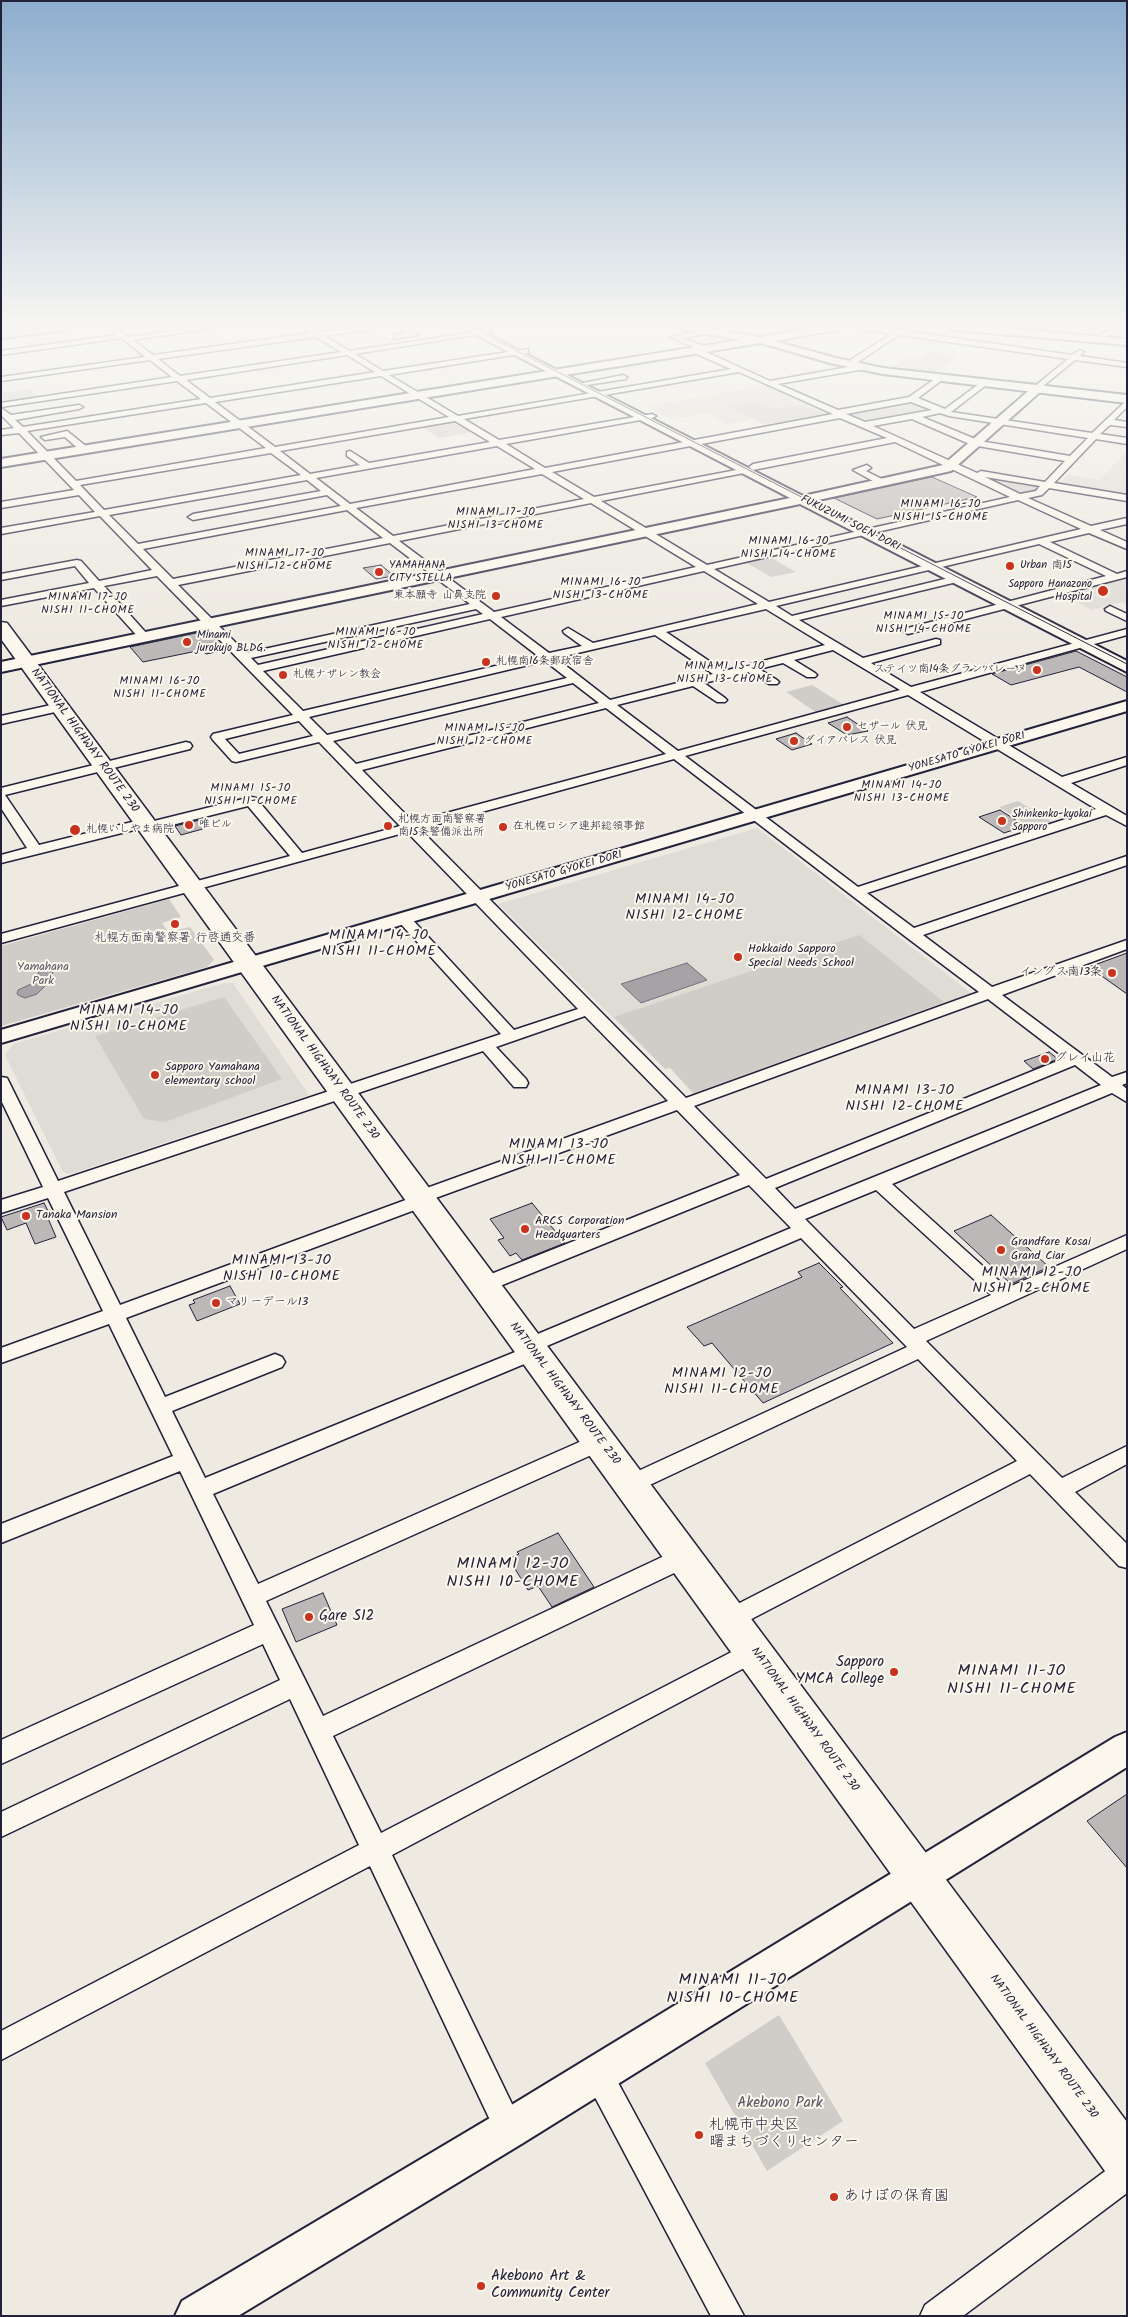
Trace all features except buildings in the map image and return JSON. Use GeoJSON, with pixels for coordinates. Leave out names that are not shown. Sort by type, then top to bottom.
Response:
{"type":"FeatureCollection","features":[{"type":"Feature","properties":{"kind":"highway","name":"NATIONAL HIGHWAY ROUTE 230"},"geometry":{"type":"LineString","coordinates":[[1,627],[14,664],[60,707],[483,1285],[755,1651],[1127,2161]]}},
{"type":"Feature","properties":{"kind":"main road"},"geometry":{"type":"LineString","coordinates":[[1,463],[171,435]]}},
{"type":"Feature","properties":{"kind":"street"},"geometry":{"type":"LineString","coordinates":[[25,435],[1127,1559]]}},
{"type":"Feature","properties":{"kind":"street"},"geometry":{"type":"LineString","coordinates":[[30,440],[61,435]]}},
{"type":"Feature","properties":{"kind":"street"},"geometry":{"type":"LineString","coordinates":[[69,435],[84,449]]}},
{"type":"Feature","properties":{"kind":"street"},"geometry":{"type":"LineString","coordinates":[[255,435],[1127,1098]]}},
{"type":"Feature","properties":{"kind":"street"},"geometry":{"type":"LineString","coordinates":[[1,505],[77,488],[359,435]]}},
{"type":"Feature","properties":{"kind":"street"},"geometry":{"type":"LineString","coordinates":[[486,435],[1127,822]]}},
{"type":"Feature","properties":{"kind":"street"},"geometry":{"type":"LineString","coordinates":[[1,531],[500,444],[540,435]]}},
{"type":"Feature","properties":{"kind":"street","name":"FUKUZUMI SOEN DORI"},"geometry":{"type":"LineString","coordinates":[[682,435],[1087,642],[1127,667]]}},
{"type":"Feature","properties":{"kind":"street"},"geometry":{"type":"LineString","coordinates":[[135,547],[731,435]]}},
{"type":"Feature","properties":{"kind":"street"},"geometry":{"type":"LineString","coordinates":[[887,435],[951,464],[1018,498],[1127,546]]}},
{"type":"Feature","properties":{"kind":"street"},"geometry":{"type":"LineString","coordinates":[[958,435],[976,443],[1071,459]]}},
{"type":"Feature","properties":{"kind":"street"},"geometry":{"type":"LineString","coordinates":[[14,664],[939,471],[951,464],[985,435]]}},
{"type":"Feature","properties":{"kind":"street"},"geometry":{"type":"LineString","coordinates":[[1088,435],[1127,441]]}},
{"type":"Feature","properties":{"kind":"street"},"geometry":{"type":"LineString","coordinates":[[254,669],[1039,493],[1094,436]]}},
{"type":"Feature","properties":{"kind":"street"},"geometry":{"type":"LineString","coordinates":[[1,603],[97,584],[165,578],[392,540],[896,439]]}},
{"type":"Feature","properties":{"kind":"street","name":"FUKUZUMI SOEN DORI"},"geometry":{"type":"LineString","coordinates":[[696,442],[729,462],[749,469]]}},
{"type":"Feature","properties":{"kind":"street"},"geometry":{"type":"LineString","coordinates":[[350,454],[369,467]]}},
{"type":"Feature","properties":{"kind":"street"},"geometry":{"type":"LineString","coordinates":[[711,466],[729,462]]}},
{"type":"Feature","properties":{"kind":"street"},"geometry":{"type":"LineString","coordinates":[[867,468],[857,470],[884,482]]}},
{"type":"Feature","properties":{"kind":"street"},"geometry":{"type":"LineString","coordinates":[[667,475],[694,470]]}},
{"type":"Feature","properties":{"kind":"street"},"geometry":{"type":"LineString","coordinates":[[973,475],[992,475],[1127,498]]}},
{"type":"Feature","properties":{"kind":"street"},"geometry":{"type":"LineString","coordinates":[[193,517],[329,492]]}},
{"type":"Feature","properties":{"kind":"street"},"geometry":{"type":"LineString","coordinates":[[176,501],[211,533]]}},
{"type":"Feature","properties":{"kind":"street"},"geometry":{"type":"LineString","coordinates":[[576,679],[236,758],[217,737],[547,657],[1127,521]]}},
{"type":"Feature","properties":{"kind":"street"},"geometry":{"type":"LineString","coordinates":[[1040,541],[1122,575]]}},
{"type":"Feature","properties":{"kind":"street"},"geometry":{"type":"LineString","coordinates":[[1,578],[77,563],[144,637]]}},
{"type":"Feature","properties":{"kind":"street","name":"FUKUZUMI SOEN DORI"},"geometry":{"type":"LineString","coordinates":[[937,565],[957,579],[1012,603]]}},
{"type":"Feature","properties":{"kind":"street"},"geometry":{"type":"LineString","coordinates":[[908,630],[1122,575]]}},
{"type":"Feature","properties":{"kind":"street"},"geometry":{"type":"LineString","coordinates":[[791,619],[957,579]]}},
{"type":"Feature","properties":{"kind":"street"},"geometry":{"type":"LineString","coordinates":[[242,657],[479,605]]}},
{"type":"Feature","properties":{"kind":"street"},"geometry":{"type":"LineString","coordinates":[[1110,609],[1127,618]]}},
{"type":"Feature","properties":{"kind":"street"},"geometry":{"type":"LineString","coordinates":[[568,631],[591,647]]}},
{"type":"Feature","properties":{"kind":"street"},"geometry":{"type":"LineString","coordinates":[[657,631],[723,674]]}},
{"type":"Feature","properties":{"kind":"street"},"geometry":{"type":"LineString","coordinates":[[1,939],[1127,632]]}},
{"type":"Feature","properties":{"kind":"street"},"geometry":{"type":"LineString","coordinates":[[863,662],[936,642]]}},
{"type":"Feature","properties":{"kind":"street","name":"FUKUZUMI SOEN DORI"},"geometry":{"type":"LineString","coordinates":[[1087,642],[1127,657]]}},
{"type":"Feature","properties":{"kind":"street"},"geometry":{"type":"LineString","coordinates":[[352,769],[835,646]]}},
{"type":"Feature","properties":{"kind":"street"},"geometry":{"type":"LineString","coordinates":[[785,659],[811,675]]}},
{"type":"Feature","properties":{"kind":"street"},"geometry":{"type":"LineString","coordinates":[[750,668],[773,682]]}},
{"type":"Feature","properties":{"kind":"street"},"geometry":{"type":"LineString","coordinates":[[695,682],[721,700]]}},
{"type":"Feature","properties":{"kind":"street","name":"YONESATO GYOKEI DORI"},"geometry":{"type":"LineString","coordinates":[[1,1037],[1127,706]]}},
{"type":"Feature","properties":{"kind":"street"},"geometry":{"type":"LineString","coordinates":[[1,720],[60,707]]}},
{"type":"Feature","properties":{"kind":"street"},"geometry":{"type":"LineString","coordinates":[[1,792],[186,746]]}},
{"type":"Feature","properties":{"kind":"street"},"geometry":{"type":"LineString","coordinates":[[1061,782],[1127,761]]}},
{"type":"Feature","properties":{"kind":"street"},"geometry":{"type":"LineString","coordinates":[[1,798],[35,850]]}},
{"type":"Feature","properties":{"kind":"street"},"geometry":{"type":"LineString","coordinates":[[1,859],[252,801],[299,858]]}},
{"type":"Feature","properties":{"kind":"street"},"geometry":{"type":"LineString","coordinates":[[856,892],[1107,810]]}},
{"type":"Feature","properties":{"kind":"street"},"geometry":{"type":"LineString","coordinates":[[911,934],[1127,860]]}},
{"type":"Feature","properties":{"kind":"street"},"geometry":{"type":"LineString","coordinates":[[404,919],[510,1036]]}},
{"type":"Feature","properties":{"kind":"street"},"geometry":{"type":"LineString","coordinates":[[1,1356],[421,1199],[1127,944]]}},
{"type":"Feature","properties":{"kind":"street"},"geometry":{"type":"LineString","coordinates":[[1,1207],[589,1010]]}},
{"type":"Feature","properties":{"kind":"street"},"geometry":{"type":"LineString","coordinates":[[486,1045],[520,1083]]}},
{"type":"Feature","properties":{"kind":"street"},"geometry":{"type":"LineString","coordinates":[[483,1285],[1076,1059]]}},
{"type":"Feature","properties":{"kind":"street"},"geometry":{"type":"LineString","coordinates":[[200,1490],[531,1349],[798,1224],[879,1182],[1104,1091],[1110,1085],[1127,1077]]}},
{"type":"Feature","properties":{"kind":"street"},"geometry":{"type":"LineString","coordinates":[[1,1082],[509,2129]]}},
{"type":"Feature","properties":{"kind":"street"},"geometry":{"type":"LineString","coordinates":[[879,1182],[1005,1296]]}},
{"type":"Feature","properties":{"kind":"street"},"geometry":{"type":"LineString","coordinates":[[631,1484],[916,1344],[1005,1296],[1127,1241]]}},
{"type":"Feature","properties":{"kind":"street"},"geometry":{"type":"LineString","coordinates":[[160,1407],[275,1362]]}},
{"type":"Feature","properties":{"kind":"street"},"geometry":{"type":"LineString","coordinates":[[252,1597],[600,1442]]}},
{"type":"Feature","properties":{"kind":"street"},"geometry":{"type":"LineString","coordinates":[[1059,1490],[1127,1454]]}},
{"type":"Feature","properties":{"kind":"street"},"geometry":{"type":"LineString","coordinates":[[1,1534],[185,1460]]}},
{"type":"Feature","properties":{"kind":"street"},"geometry":{"type":"LineString","coordinates":[[730,1619],[1032,1463]]}},
{"type":"Feature","properties":{"kind":"street"},"geometry":{"type":"LineString","coordinates":[[317,1731],[685,1557]]}},
{"type":"Feature","properties":{"kind":"street"},"geometry":{"type":"LineString","coordinates":[[1,1752],[268,1630]]}},
{"type":"Feature","properties":{"kind":"street"},"geometry":{"type":"LineString","coordinates":[[1,2046],[755,1651]]}},
{"type":"Feature","properties":{"kind":"street"},"geometry":{"type":"LineString","coordinates":[[1,1825],[295,1685]]}},
{"type":"Feature","properties":{"kind":"street"},"geometry":{"type":"LineString","coordinates":[[197,2316],[509,2129],[1127,1748]]}},
{"type":"Feature","properties":{"kind":"street"},"geometry":{"type":"LineString","coordinates":[[598,2074],[728,2316]]}},
{"type":"Feature","properties":{"kind":"street"},"geometry":{"type":"LineString","coordinates":[[936,2316],[1127,2174]]}},
{"type":"Feature","properties":{"kind":"shaded area"},"geometry":{"type":"Polygon","coordinates":[[[1127,451],[1127,496],[1059,484],[1068,474],[1099,480],[1127,451]]]}},
{"type":"Feature","properties":{"kind":"shaded area","name":"Sapporo Hanazono Hospital"},"geometry":{"type":"Polygon","coordinates":[[[1127,579],[1127,604],[1122,602],[1092,610],[1063,595],[1127,579]]]}},
{"type":"Feature","properties":{"kind":"shaded area","name":"Hokkaido Sapporo Special Needs School"},"geometry":{"type":"Polygon","coordinates":[[[757,828],[971,993],[693,1094],[670,1068],[665,1069],[498,904],[757,828]]]}},
{"type":"Feature","properties":{"kind":"shaded area"},"geometry":{"type":"Polygon","coordinates":[[[687,963],[707,980],[641,1003],[621,984],[687,963]]]}},
{"type":"Feature","properties":{"kind":"shaded area"},"geometry":{"type":"Polygon","coordinates":[[[45,966],[53,969],[52,979],[37,994],[25,998],[17,994],[18,990],[31,984],[36,979],[40,969],[45,966]]]}},
{"type":"Feature","properties":{"kind":"shaded area","name":"Sapporo Yamahana elementary school"},"geometry":{"type":"Polygon","coordinates":[[[224,983],[233,983],[309,1095],[70,1174],[63,1172],[5,1055],[13,1044],[224,983]]]}},
{"type":"Feature","properties":{"kind":"green space"},"geometry":{"type":"Polygon","coordinates":[[[435,435],[455,435],[439,438],[435,435]]]}},
{"type":"Feature","properties":{"kind":"green space"},"geometry":{"type":"Polygon","coordinates":[[[989,478],[1040,486],[1035,491],[1018,493],[989,478]]]}},
{"type":"Feature","properties":{"kind":"green space"},"geometry":{"type":"Polygon","coordinates":[[[770,557],[796,572],[771,577],[745,562],[770,557]]]}},
{"type":"Feature","properties":{"kind":"green space"},"geometry":{"type":"Polygon","coordinates":[[[812,685],[844,705],[817,713],[786,692],[812,685]]]}},
{"type":"Feature","properties":{"kind":"green space"},"geometry":{"type":"Polygon","coordinates":[[[1018,801],[1052,822],[1033,829],[999,807],[1018,801]]]}},
{"type":"Feature","properties":{"kind":"green space","name":"Yamahana Park"},"geometry":{"type":"Polygon","coordinates":[[[169,899],[181,917],[162,923],[168,932],[190,927],[214,960],[207,967],[1,1026],[1,946],[169,899]]]}},
{"type":"Feature","properties":{"kind":"green space"},"geometry":{"type":"Polygon","coordinates":[[[859,935],[944,1002],[694,1093],[670,1068],[665,1069],[614,1017],[859,935]]]}},
{"type":"Feature","properties":{"kind":"green space"},"geometry":{"type":"Polygon","coordinates":[[[224,997],[282,1079],[165,1122],[144,1119],[95,1036],[224,997]]]}},
{"type":"Feature","properties":{"kind":"green space","name":"Akebono Park"},"geometry":{"type":"Polygon","coordinates":[[[779,2015],[843,2121],[767,2171],[705,2063],[779,2015]]]}},
{"type":"Feature","properties":{"kind":"tram line"},"geometry":{"type":"LineString","coordinates":[[681,435],[1127,664]]}},
{"type":"Feature","properties":{"kind":"place","name":"Urban 南15"},"geometry":{"type":"Point","coordinates":[1010,566]}},
{"type":"Feature","properties":{"kind":"place","name":"YAMAHANA CITY STELLA"},"geometry":{"type":"Point","coordinates":[379,572]}},
{"type":"Feature","properties":{"kind":"place","name":"Sapporo Hanazono Hospital"},"geometry":{"type":"Point","coordinates":[1103,591]}},
{"type":"Feature","properties":{"kind":"place","name":"東本願寺 山鼻支院"},"geometry":{"type":"Point","coordinates":[496,596]}},
{"type":"Feature","properties":{"kind":"place","name":"Minami jurokujo BLDG."},"geometry":{"type":"Point","coordinates":[187,642]}},
{"type":"Feature","properties":{"kind":"place","name":"札幌南16条郵政宿舎"},"geometry":{"type":"Point","coordinates":[486,662]}},
{"type":"Feature","properties":{"kind":"place","name":"ステイツ南14条グランバレーヌ"},"geometry":{"type":"Point","coordinates":[1037,670]}},
{"type":"Feature","properties":{"kind":"place","name":"札幌ナザレン教会"},"geometry":{"type":"Point","coordinates":[283,675]}},
{"type":"Feature","properties":{"kind":"place","name":"セザール 伏見"},"geometry":{"type":"Point","coordinates":[847,727]}},
{"type":"Feature","properties":{"kind":"place","name":"ダイアパレス 伏見"},"geometry":{"type":"Point","coordinates":[794,741]}},
{"type":"Feature","properties":{"kind":"place","name":"Shinkenko-kyokai Sapporo"},"geometry":{"type":"Point","coordinates":[1002,821]}},
{"type":"Feature","properties":{"kind":"place","name":"唯ビル"},"geometry":{"type":"Point","coordinates":[189,825]}},
{"type":"Feature","properties":{"kind":"place","name":"札幌方面南警察署 南15条警備派出所"},"geometry":{"type":"Point","coordinates":[388,826]}},
{"type":"Feature","properties":{"kind":"place","name":"在札幌ロシア連邦総領事館"},"geometry":{"type":"Point","coordinates":[503,827]}},
{"type":"Feature","properties":{"kind":"place","name":"札幌いしやま病院"},"geometry":{"type":"Point","coordinates":[75,830]}},
{"type":"Feature","properties":{"kind":"place","name":"札幌方面南警察署 行啓通交番"},"geometry":{"type":"Point","coordinates":[175,924]}},
{"type":"Feature","properties":{"kind":"place","name":"Hokkaido Sapporo Special Needs School"},"geometry":{"type":"Point","coordinates":[738,957]}},
{"type":"Feature","properties":{"kind":"place","name":"イングス南13条"},"geometry":{"type":"Point","coordinates":[1112,973]}},
{"type":"Feature","properties":{"kind":"place","name":"グレイ山花"},"geometry":{"type":"Point","coordinates":[1045,1059]}},
{"type":"Feature","properties":{"kind":"place","name":"Sapporo Yamahana elementary school"},"geometry":{"type":"Point","coordinates":[155,1075]}},
{"type":"Feature","properties":{"kind":"place","name":"Tanaka Mansion"},"geometry":{"type":"Point","coordinates":[26,1216]}},
{"type":"Feature","properties":{"kind":"place","name":"ARCS Corporation Headquarters"},"geometry":{"type":"Point","coordinates":[525,1229]}},
{"type":"Feature","properties":{"kind":"place","name":"Grandfare Kosai Grand Ciar"},"geometry":{"type":"Point","coordinates":[1001,1250]}},
{"type":"Feature","properties":{"kind":"place","name":"マリーデール13"},"geometry":{"type":"Point","coordinates":[216,1303]}},
{"type":"Feature","properties":{"kind":"place","name":"Gare S12"},"geometry":{"type":"Point","coordinates":[309,1617]}},
{"type":"Feature","properties":{"kind":"place","name":"Sapporo YMCA College"},"geometry":{"type":"Point","coordinates":[894,1672]}},
{"type":"Feature","properties":{"kind":"place","name":"札幌市中央区 曙まちづくりセンター"},"geometry":{"type":"Point","coordinates":[699,2135]}},
{"type":"Feature","properties":{"kind":"place","name":"あけぼの保育園"},"geometry":{"type":"Point","coordinates":[834,2197]}},
{"type":"Feature","properties":{"kind":"place","name":"Akebono Art & Community Center"},"geometry":{"type":"Point","coordinates":[481,2286]}},
{"type":"Feature","properties":{"kind":"district","name":"MINAMI 16-JO NISHI 15-CHOME"},"geometry":{"type":"Point","coordinates":[941,511]}},
{"type":"Feature","properties":{"kind":"district","name":"MINAMI 17-JO NISHI 13-CHOME"},"geometry":{"type":"Point","coordinates":[496,519]}},
{"type":"Feature","properties":{"kind":"district","name":"MINAMI 16-JO NISHI 14-CHOME"},"geometry":{"type":"Point","coordinates":[789,548]}},
{"type":"Feature","properties":{"kind":"district","name":"MINAMI 17-JO NISHI 12-CHOME"},"geometry":{"type":"Point","coordinates":[285,560]}},
{"type":"Feature","properties":{"kind":"district","name":"MINAMI 16-JO NISHI 13-CHOME"},"geometry":{"type":"Point","coordinates":[601,589]}},
{"type":"Feature","properties":{"kind":"district","name":"MINAMI 17-JO NISHI 11-CHOME"},"geometry":{"type":"Point","coordinates":[88,604]}},
{"type":"Feature","properties":{"kind":"district","name":"MINAMI 15-JO NISHI 14-CHOME"},"geometry":{"type":"Point","coordinates":[924,623]}},
{"type":"Feature","properties":{"kind":"district","name":"MINAMI 16-JO NISHI 12-CHOME"},"geometry":{"type":"Point","coordinates":[376,639]}},
{"type":"Feature","properties":{"kind":"district","name":"MINAMI 15-JO NISHI 13-CHOME"},"geometry":{"type":"Point","coordinates":[725,673]}},
{"type":"Feature","properties":{"kind":"district","name":"MINAMI 16-JO NISHI 11-CHOME"},"geometry":{"type":"Point","coordinates":[160,688]}},
{"type":"Feature","properties":{"kind":"district","name":"MINAMI 15-JO NISHI 12-CHOME"},"geometry":{"type":"Point","coordinates":[485,735]}},
{"type":"Feature","properties":{"kind":"district","name":"MINAMI 14-JO NISHI 13-CHOME"},"geometry":{"type":"Point","coordinates":[902,792]}},
{"type":"Feature","properties":{"kind":"district","name":"MINAMI 15-JO NISHI 11-CHOME"},"geometry":{"type":"Point","coordinates":[251,795]}},
{"type":"Feature","properties":{"kind":"district","name":"MINAMI 14-JO NISHI 12-CHOME"},"geometry":{"type":"Point","coordinates":[685,910]}},
{"type":"Feature","properties":{"kind":"district","name":"MINAMI 14-JO NISHI 11-CHOME"},"geometry":{"type":"Point","coordinates":[379,946]}},
{"type":"Feature","properties":{"kind":"district","name":"MINAMI 14-JO NISHI 10-CHOME"},"geometry":{"type":"Point","coordinates":[129,1020]}},
{"type":"Feature","properties":{"kind":"district","name":"MINAMI 13-JO NISHI 12-CHOME"},"geometry":{"type":"Point","coordinates":[905,1100]}},
{"type":"Feature","properties":{"kind":"district","name":"MINAMI 13-JO NISHI 11-CHOME"},"geometry":{"type":"Point","coordinates":[559,1154]}},
{"type":"Feature","properties":{"kind":"district","name":"MINAMI 13-JO NISHI 10-CHOME"},"geometry":{"type":"Point","coordinates":[282,1270]}},
{"type":"Feature","properties":{"kind":"district","name":"MINAMI 12-JO NISHI 12-CHOME"},"geometry":{"type":"Point","coordinates":[1032,1282]}},
{"type":"Feature","properties":{"kind":"district","name":"MINAMI 12-JO NISHI 11-CHOME"},"geometry":{"type":"Point","coordinates":[722,1384]}},
{"type":"Feature","properties":{"kind":"district","name":"MINAMI 12-JO NISHI 10-CHOME"},"geometry":{"type":"Point","coordinates":[513,1574]}},
{"type":"Feature","properties":{"kind":"district","name":"MINAMI 11-JO NISHI 11-CHOME"},"geometry":{"type":"Point","coordinates":[1012,1681]}},
{"type":"Feature","properties":{"kind":"district","name":"MINAMI 11-JO NISHI 10-CHOME"},"geometry":{"type":"Point","coordinates":[733,1990]}}]}
